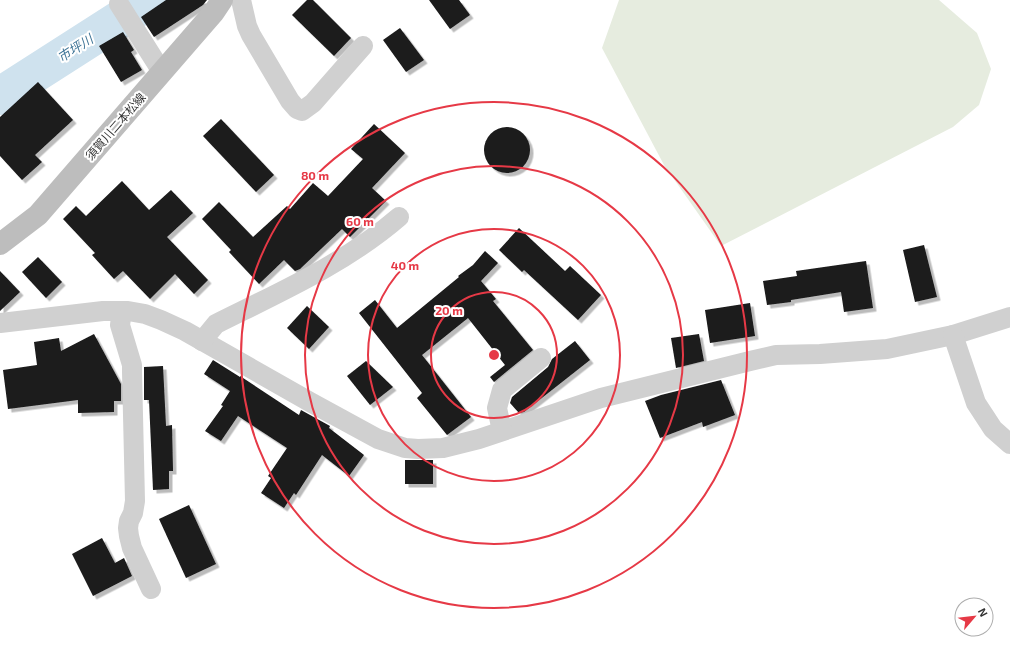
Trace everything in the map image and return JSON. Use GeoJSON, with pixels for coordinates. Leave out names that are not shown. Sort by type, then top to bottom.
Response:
{"type":"FeatureCollection","features":[{"type":"Feature","properties":{"kind":"main road","name":"須賀川二本松線"},"geometry":{"type":"LineString","coordinates":[[0,243],[38,215],[214,12],[222,0]]}},
{"type":"Feature","properties":{"kind":"street"},"geometry":{"type":"LineString","coordinates":[[241,0],[251,34],[290,101],[297,109],[302,111],[313,103],[363,46]]}},
{"type":"Feature","properties":{"kind":"street"},"geometry":{"type":"LineString","coordinates":[[119,4],[162,72]]}},
{"type":"Feature","properties":{"kind":"street"},"geometry":{"type":"LineString","coordinates":[[202,341],[216,324],[337,261],[399,217]]}},
{"type":"Feature","properties":{"kind":"street"},"geometry":{"type":"LineString","coordinates":[[122,311],[120,325],[132,365],[135,501],[128,528],[132,548],[151,589]]}},
{"type":"Feature","properties":{"kind":"street"},"geometry":{"type":"LineString","coordinates":[[0,323],[27,321],[81,313],[122,311],[145,314],[185,331],[378,439],[405,448],[418,449],[443,448],[479,439],[600,398],[776,355],[820,354],[887,349],[953,335],[1010,316]]}},
{"type":"Feature","properties":{"kind":"street"},"geometry":{"type":"LineString","coordinates":[[953,335],[976,403],[993,429],[1010,444]]}},
{"type":"Feature","properties":{"kind":"street"},"geometry":{"type":"LineString","coordinates":[[502,431],[497,408],[502,390],[541,358]]}},
{"type":"Feature","properties":{"kind":"shaded area"},"geometry":{"type":"Polygon","coordinates":[[[619,0],[939,0],[977,33],[991,69],[979,105],[953,127],[721,246],[664,165],[602,48],[619,0]]]}},
{"type":"Feature","properties":{"kind":"building"},"geometry":{"type":"Polygon","coordinates":[[[166,0],[207,0],[203,5],[154,37],[141,17],[166,0]]]}},
{"type":"Feature","properties":{"kind":"building"},"geometry":{"type":"Polygon","coordinates":[[[307,0],[313,0],[351,38],[334,56],[292,15],[307,0]]]}},
{"type":"Feature","properties":{"kind":"building"},"geometry":{"type":"Polygon","coordinates":[[[429,0],[459,0],[470,15],[450,29],[429,0]]]}},
{"type":"Feature","properties":{"kind":"building"},"geometry":{"type":"Polygon","coordinates":[[[400,28],[424,60],[406,72],[383,40],[400,28]]]}},
{"type":"Feature","properties":{"kind":"building"},"geometry":{"type":"Polygon","coordinates":[[[123,32],[134,50],[131,52],[142,70],[121,82],[99,46],[123,32]]]}},
{"type":"Feature","properties":{"kind":"building"},"geometry":{"type":"Polygon","coordinates":[[[38,82],[73,120],[35,155],[42,162],[22,180],[0,156],[0,117],[38,82]]]}},
{"type":"Feature","properties":{"kind":"building"},"geometry":{"type":"Polygon","coordinates":[[[221,119],[274,175],[256,192],[203,136],[221,119]]]}},
{"type":"Feature","properties":{"kind":"building"},"geometry":{"type":"Polygon","coordinates":[[[374,124],[405,153],[372,188],[386,201],[350,237],[342,229],[300,269],[295,271],[284,260],[259,284],[229,252],[231,250],[202,219],[219,202],[253,237],[287,206],[290,209],[313,183],[328,196],[363,159],[351,149],[374,124]]]}},
{"type":"Feature","properties":{"kind":"building"},"geometry":{"type":"Polygon","coordinates":[[[502,127],[512,127],[524,133],[529,141],[529,159],[524,167],[516,172],[502,173],[494,170],[487,163],[484,155],[484,145],[487,137],[494,130],[502,127]]]}},
{"type":"Feature","properties":{"kind":"building"},"geometry":{"type":"Polygon","coordinates":[[[122,181],[149,210],[171,190],[193,213],[167,237],[208,280],[194,294],[175,274],[150,299],[123,271],[114,279],[92,255],[95,253],[63,219],[76,206],[86,216],[122,181]]]}},
{"type":"Feature","properties":{"kind":"building"},"geometry":{"type":"Polygon","coordinates":[[[519,228],[565,271],[570,266],[601,295],[578,320],[524,270],[522,272],[499,250],[519,228]]]}},
{"type":"Feature","properties":{"kind":"building"},"geometry":{"type":"Polygon","coordinates":[[[924,245],[937,297],[915,302],[903,250],[924,245]]]}},
{"type":"Feature","properties":{"kind":"building"},"geometry":{"type":"Polygon","coordinates":[[[485,251],[498,263],[481,281],[496,299],[493,301],[533,350],[494,382],[490,377],[505,365],[468,318],[422,355],[471,417],[447,435],[417,398],[422,393],[359,313],[375,300],[397,328],[473,265],[485,251]]]}},
{"type":"Feature","properties":{"kind":"building"},"geometry":{"type":"Polygon","coordinates":[[[38,257],[62,282],[46,298],[22,272],[38,257]]]}},
{"type":"Feature","properties":{"kind":"building"},"geometry":{"type":"Polygon","coordinates":[[[866,261],[873,308],[844,312],[841,292],[767,305],[763,281],[797,276],[796,271],[866,261]]]}},
{"type":"Feature","properties":{"kind":"building"},"geometry":{"type":"Polygon","coordinates":[[[0,271],[20,292],[0,311],[0,271]]]}},
{"type":"Feature","properties":{"kind":"building"},"geometry":{"type":"Polygon","coordinates":[[[750,303],[755,336],[710,343],[705,310],[750,303]]]}},
{"type":"Feature","properties":{"kind":"building"},"geometry":{"type":"Polygon","coordinates":[[[307,306],[329,327],[309,349],[287,328],[307,306]]]}},
{"type":"Feature","properties":{"kind":"building"},"geometry":{"type":"Polygon","coordinates":[[[94,334],[121,384],[121,401],[114,401],[114,412],[78,413],[78,400],[8,409],[3,370],[37,365],[34,342],[59,338],[61,351],[94,334]]]}},
{"type":"Feature","properties":{"kind":"building"},"geometry":{"type":"Polygon","coordinates":[[[699,334],[704,361],[676,368],[671,338],[699,334]]]}},
{"type":"Feature","properties":{"kind":"building"},"geometry":{"type":"Polygon","coordinates":[[[575,341],[590,360],[524,412],[519,413],[510,403],[512,397],[548,367],[552,359],[575,341]]]}},
{"type":"Feature","properties":{"kind":"building"},"geometry":{"type":"Polygon","coordinates":[[[213,360],[299,415],[301,410],[330,426],[329,428],[364,455],[349,476],[322,455],[296,495],[294,493],[284,508],[261,493],[271,478],[268,476],[287,448],[238,416],[221,441],[205,431],[223,406],[221,405],[230,391],[204,374],[213,360]]]}},
{"type":"Feature","properties":{"kind":"building"},"geometry":{"type":"Polygon","coordinates":[[[366,361],[393,387],[370,405],[347,376],[366,361]]]}},
{"type":"Feature","properties":{"kind":"building"},"geometry":{"type":"Polygon","coordinates":[[[163,366],[166,426],[172,425],[173,471],[169,471],[169,489],[153,490],[149,400],[144,400],[144,367],[163,366]]]}},
{"type":"Feature","properties":{"kind":"building"},"geometry":{"type":"Polygon","coordinates":[[[721,380],[735,415],[703,427],[702,422],[660,438],[645,401],[661,395],[721,380]]]}},
{"type":"Feature","properties":{"kind":"building"},"geometry":{"type":"Polygon","coordinates":[[[405,460],[433,460],[433,484],[405,484],[405,460]]]}},
{"type":"Feature","properties":{"kind":"building"},"geometry":{"type":"Polygon","coordinates":[[[189,505],[216,564],[186,578],[159,519],[189,505]]]}},
{"type":"Feature","properties":{"kind":"building"},"geometry":{"type":"Polygon","coordinates":[[[102,538],[115,563],[124,558],[132,576],[93,596],[72,554],[102,538]]]}},
{"type":"Feature","properties":{"kind":"waterway","name":"市坪川"},"geometry":{"type":"LineString","coordinates":[[0,96],[150,0]]}}]}
